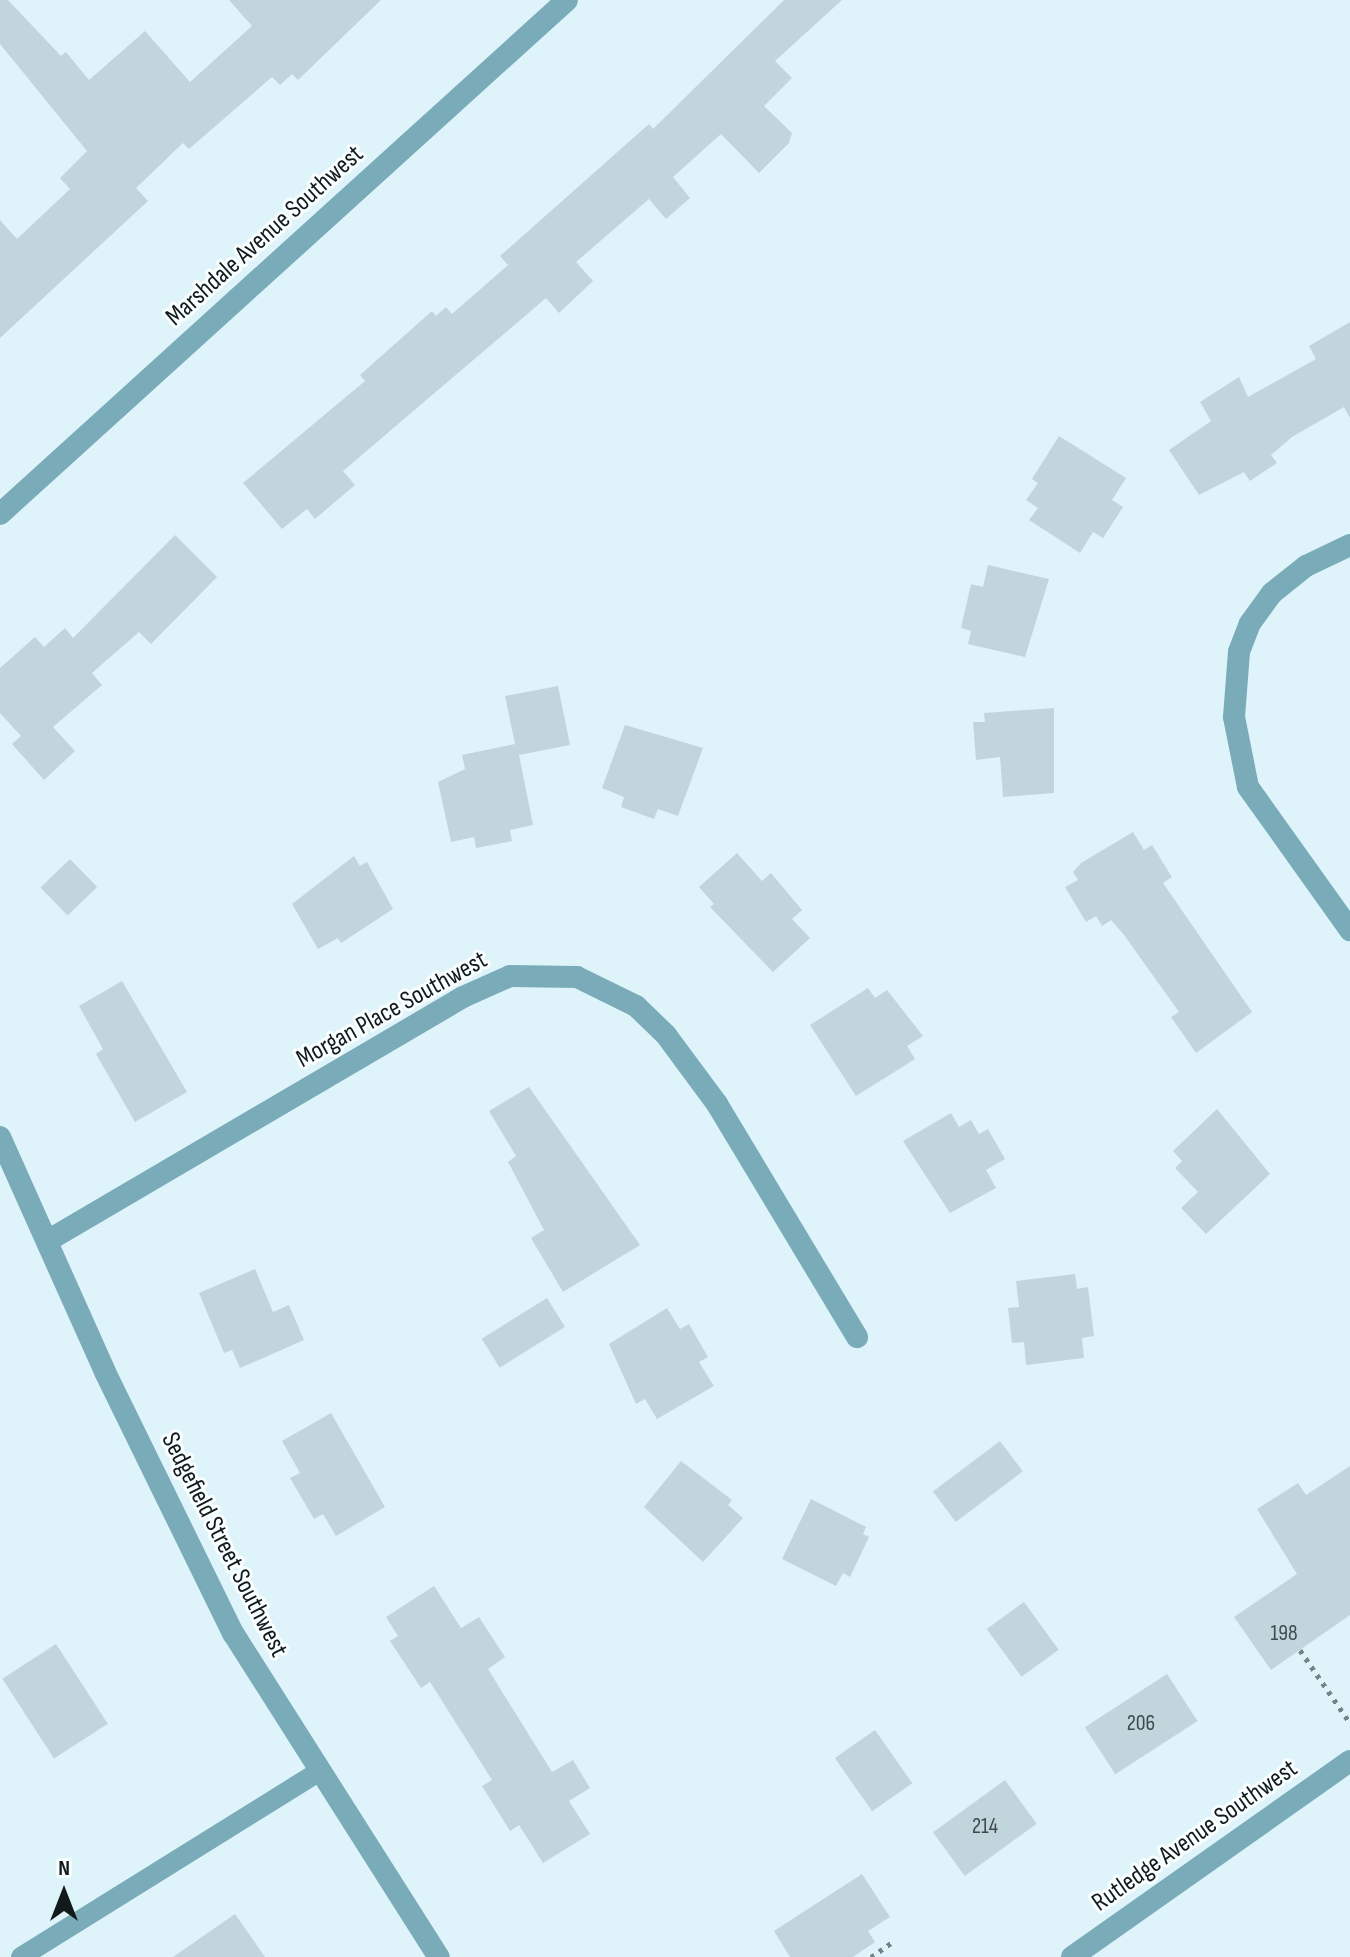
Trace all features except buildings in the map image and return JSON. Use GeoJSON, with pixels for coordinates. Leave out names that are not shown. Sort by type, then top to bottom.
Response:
{"type":"FeatureCollection","features":[{"type":"Feature","properties":{"kind":"street","name":"Marshdale Avenue Southwest"},"geometry":{"type":"LineString","coordinates":[[0,514],[567,0]]}},
{"type":"Feature","properties":{"kind":"street"},"geometry":{"type":"LineString","coordinates":[[1350,545],[1306,566],[1272,593],[1250,623],[1239,652],[1234,717],[1248,787],[1350,930]]}},
{"type":"Feature","properties":{"kind":"street","name":"Morgan Place Southwest"},"geometry":{"type":"LineString","coordinates":[[49,1240],[463,997],[510,976],[577,977],[636,1006],[666,1035],[717,1104],[857,1337]]}},
{"type":"Feature","properties":{"kind":"street","name":"Sedgefield Street Southwest"},"geometry":{"type":"LineString","coordinates":[[0,1137],[49,1240],[105,1372],[233,1633],[439,1957]]}},
{"type":"Feature","properties":{"kind":"street","name":"Rutledge Avenue Southwest"},"geometry":{"type":"LineString","coordinates":[[1072,1957],[1350,1761]]}},
{"type":"Feature","properties":{"kind":"lane"},"geometry":{"type":"LineString","coordinates":[[21,1957],[320,1771]]}},
{"type":"Feature","properties":{"kind":"path"},"geometry":{"type":"LineString","coordinates":[[1300,1650],[1350,1723]]}},
{"type":"Feature","properties":{"kind":"path"},"geometry":{"type":"LineString","coordinates":[[871,1957],[894,1941]]}}]}
